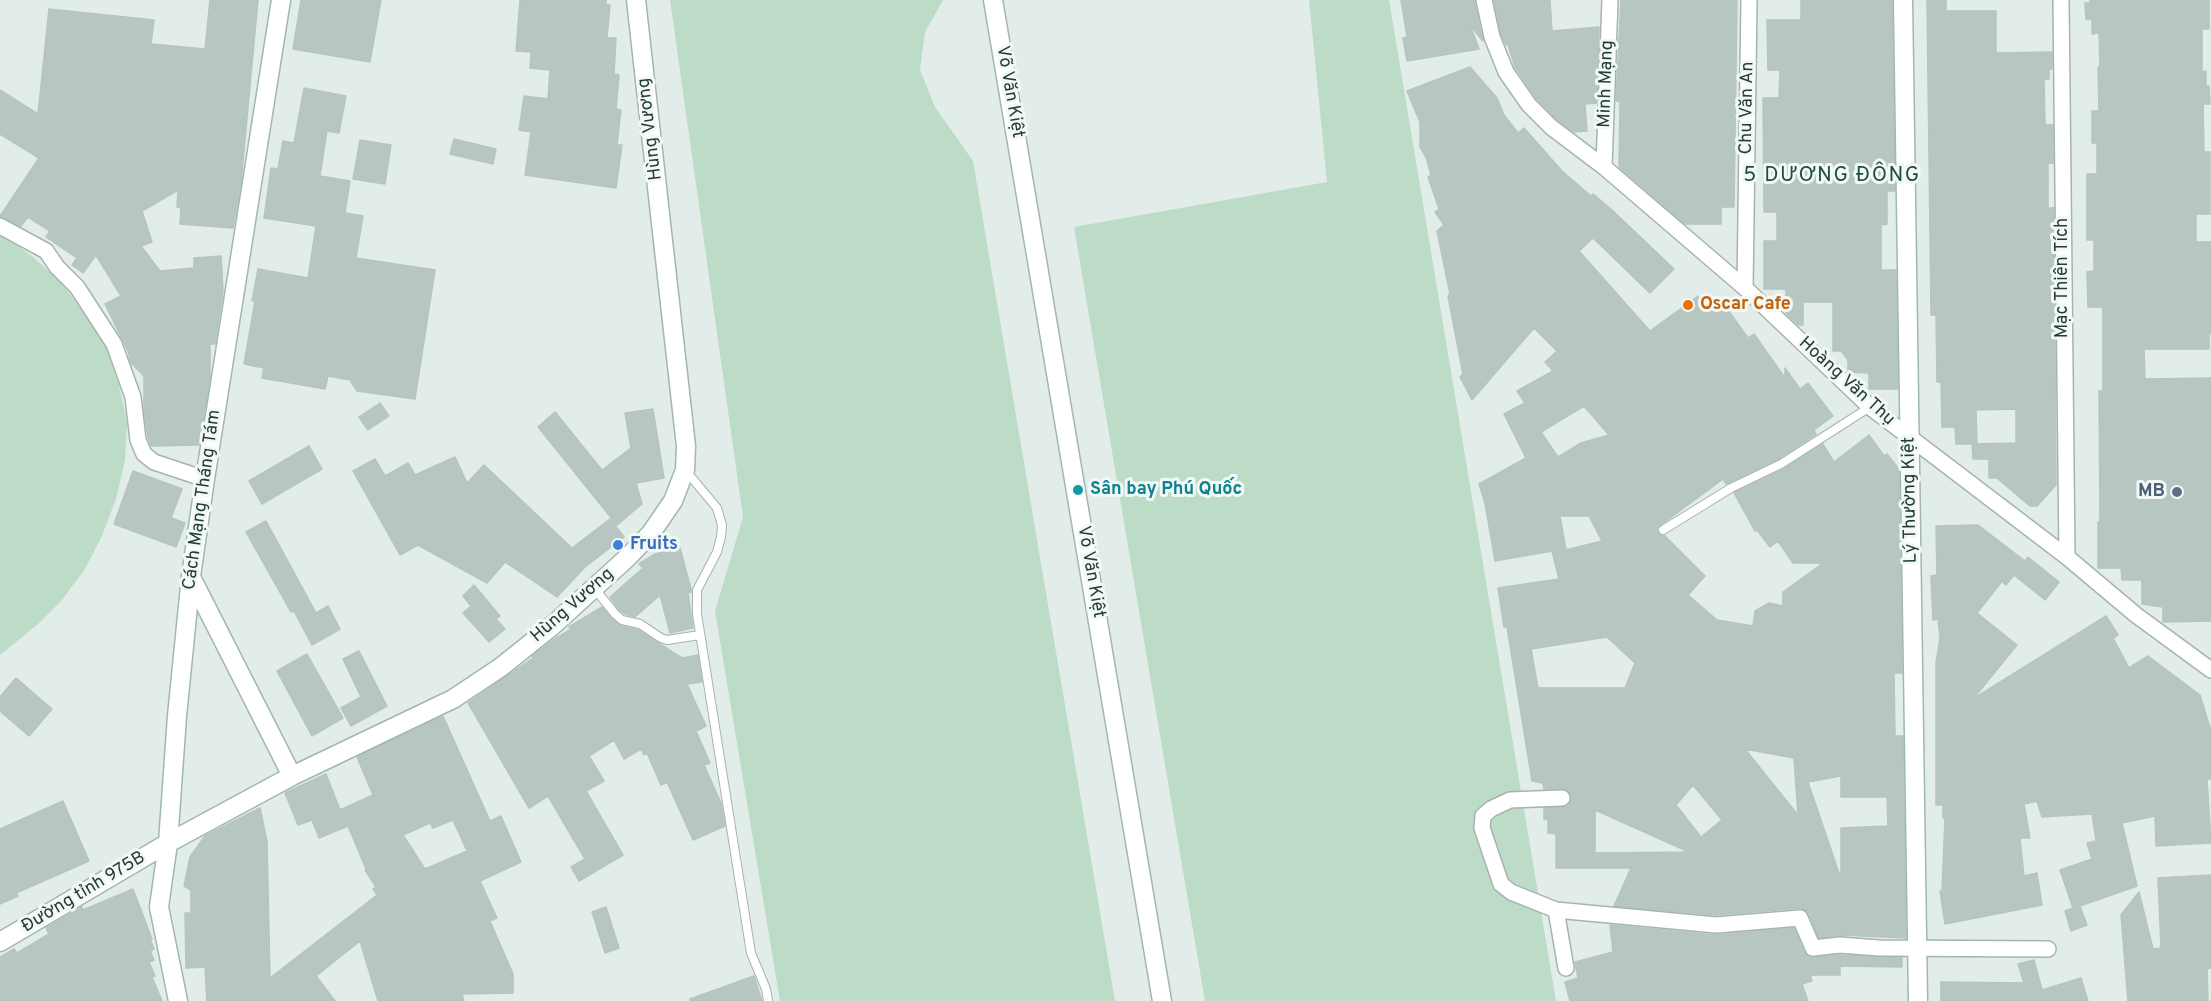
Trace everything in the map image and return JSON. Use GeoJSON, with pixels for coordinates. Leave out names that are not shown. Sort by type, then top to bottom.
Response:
{"type":"FeatureCollection","features":[{"type":"Feature","properties":{"kind":"street","name":"Cách Mạng Tháng Tám"},"geometry":{"type":"LineString","coordinates":[[178,1001],[159,907],[168,843],[174,743],[191,576],[281,0]]}},
{"type":"Feature","properties":{"kind":"street","name":"Hùng Vương"},"geometry":{"type":"LineString","coordinates":[[168,843],[292,776],[453,699],[501,667],[551,627],[628,557],[651,533],[673,501],[685,470],[686,446],[636,0]]}},
{"type":"Feature","properties":{"kind":"street","name":"Võ Văn Kiệt"},"geometry":{"type":"LineString","coordinates":[[993,0],[1162,1001]]}},
{"type":"Feature","properties":{"kind":"street","name":"Hoàng Văn Thụ"},"geometry":{"type":"LineString","coordinates":[[1484,0],[1492,37],[1506,72],[1529,105],[1551,127],[1604,167],[1745,288],[1870,407],[2067,557],[2136,615],[2211,670]]}},
{"type":"Feature","properties":{"kind":"street","name":"Minh Mạng"},"geometry":{"type":"LineString","coordinates":[[1604,167],[1611,0]]}},
{"type":"Feature","properties":{"kind":"street","name":"Chu Văn An"},"geometry":{"type":"LineString","coordinates":[[1745,288],[1749,0]]}},
{"type":"Feature","properties":{"kind":"street","name":"Lý Thường Kiệt"},"geometry":{"type":"LineString","coordinates":[[1903,0],[1918,1001]]}},
{"type":"Feature","properties":{"kind":"street","name":"Mạc Thiên Tích"},"geometry":{"type":"LineString","coordinates":[[2061,0],[2067,557]]}},
{"type":"Feature","properties":{"kind":"street"},"geometry":{"type":"LineString","coordinates":[[0,226],[46,251],[57,267],[77,286],[114,344],[133,397],[138,440],[144,454],[154,462],[205,479]]}},
{"type":"Feature","properties":{"kind":"street"},"geometry":{"type":"LineString","coordinates":[[191,576],[292,776]]}},
{"type":"Feature","properties":{"kind":"street"},"geometry":{"type":"LineString","coordinates":[[1562,798],[1510,800],[1491,809],[1483,816],[1482,822],[1501,884],[1511,892],[1556,910],[1716,925],[1800,918],[1813,948],[1840,945],[2048,949]]}},
{"type":"Feature","properties":{"kind":"street","name":"Đường tỉnh 975B"},"geometry":{"type":"LineString","coordinates":[[0,942],[168,843]]}},
{"type":"Feature","properties":{"kind":"street"},"geometry":{"type":"LineString","coordinates":[[1556,910],[1566,968]]}},
{"type":"Feature","properties":{"kind":"lane"},"geometry":{"type":"LineString","coordinates":[[1663,530],[1731,488],[1781,464],[1870,407]]}},
{"type":"Feature","properties":{"kind":"lane"},"geometry":{"type":"LineString","coordinates":[[685,470],[717,508],[722,525],[717,552],[697,590],[700,635],[751,953],[766,989],[768,1001]]}},
{"type":"Feature","properties":{"kind":"lane"},"geometry":{"type":"LineString","coordinates":[[594,588],[622,620],[640,624],[661,638],[667,640],[700,635]]}},
{"type":"Feature","properties":{"kind":"green space"},"geometry":{"type":"Polygon","coordinates":[[[670,0],[943,0],[925,32],[920,70],[935,107],[973,161],[1115,1001],[780,1001],[715,611],[743,517],[670,0]]]}},
{"type":"Feature","properties":{"kind":"green space"},"geometry":{"type":"Polygon","coordinates":[[[1309,0],[1389,0],[1556,1001],[1205,1001],[1074,227],[1327,182],[1309,0]]]}},
{"type":"Feature","properties":{"kind":"green space"},"geometry":{"type":"Polygon","coordinates":[[[0,233],[33,257],[62,283],[105,344],[119,385],[127,423],[125,460],[116,499],[101,538],[85,569],[62,600],[37,625],[0,655],[0,233]]]}},
{"type":"Feature","properties":{"kind":"building"},"geometry":{"type":"Polygon","coordinates":[[[210,0],[258,0],[241,182],[233,228],[180,224],[181,208],[177,207],[178,190],[142,211],[152,242],[141,246],[160,271],[194,268],[194,258],[221,256],[223,291],[215,344],[210,344],[210,377],[199,445],[151,446],[144,410],[144,376],[131,363],[128,351],[105,304],[121,296],[96,255],[83,273],[72,265],[77,258],[46,237],[50,231],[28,217],[21,226],[0,216],[39,158],[0,134],[0,90],[38,114],[49,9],[154,20],[151,44],[205,49],[210,0]]]}},
{"type":"Feature","properties":{"kind":"building"},"geometry":{"type":"Polygon","coordinates":[[[301,0],[381,0],[370,62],[293,49],[301,0]]]}},
{"type":"Feature","properties":{"kind":"building"},"geometry":{"type":"Polygon","coordinates":[[[520,0],[606,0],[606,5],[610,5],[607,38],[616,38],[614,74],[619,75],[616,109],[621,110],[617,145],[622,145],[616,188],[525,175],[531,132],[519,130],[524,96],[548,99],[550,70],[530,68],[531,52],[516,51],[520,0]]]}},
{"type":"Feature","properties":{"kind":"building"},"geometry":{"type":"Polygon","coordinates":[[[1401,0],[1474,0],[1483,41],[1470,25],[1479,49],[1407,61],[1403,38],[1407,37],[1401,0]]]}},
{"type":"Feature","properties":{"kind":"building"},"geometry":{"type":"Polygon","coordinates":[[[1494,0],[1550,0],[1552,31],[1599,27],[1597,103],[1585,104],[1587,131],[1574,132],[1557,120],[1537,99],[1515,67],[1508,45],[1501,34],[1494,0]]]}},
{"type":"Feature","properties":{"kind":"building"},"geometry":{"type":"Polygon","coordinates":[[[1621,0],[1737,0],[1734,207],[1721,207],[1721,224],[1685,224],[1619,167],[1620,101],[1616,101],[1621,0]]]}},
{"type":"Feature","properties":{"kind":"building"},"geometry":{"type":"Polygon","coordinates":[[[1801,0],[1892,0],[1895,191],[1887,191],[1887,224],[1881,225],[1881,270],[1896,270],[1898,389],[1869,389],[1869,373],[1848,372],[1848,360],[1841,351],[1833,351],[1833,302],[1803,302],[1803,325],[1798,325],[1786,313],[1786,289],[1764,289],[1764,241],[1777,241],[1777,212],[1764,212],[1763,98],[1779,98],[1780,70],[1768,70],[1767,20],[1801,20],[1801,0]]]}},
{"type":"Feature","properties":{"kind":"building"},"geometry":{"type":"Polygon","coordinates":[[[1927,0],[1946,0],[1946,11],[1996,11],[1996,53],[2052,52],[2052,69],[2049,69],[2049,79],[2044,79],[2045,125],[2053,125],[2053,163],[2048,163],[2048,208],[2054,208],[2056,485],[2037,506],[2030,506],[1997,478],[1989,478],[1989,459],[1973,459],[1972,444],[1956,444],[1955,427],[1942,427],[1941,382],[1937,382],[1936,315],[1931,315],[1927,0]],[[2016,409],[1976,410],[1977,444],[2016,443],[2016,409]]]}},
{"type":"Feature","properties":{"kind":"building"},"geometry":{"type":"Polygon","coordinates":[[[2090,0],[2209,0],[2209,29],[2202,29],[2202,72],[2206,71],[2206,86],[2209,86],[2210,104],[2203,104],[2204,152],[2210,152],[2210,214],[2196,214],[2196,242],[2211,242],[2209,349],[2144,349],[2145,379],[2211,378],[2211,621],[2163,622],[2163,607],[2142,604],[2142,580],[2122,580],[2121,568],[2098,568],[2099,391],[2103,391],[2103,307],[2088,307],[2087,272],[2094,271],[2094,240],[2087,240],[2087,174],[2097,174],[2097,143],[2092,143],[2092,111],[2099,111],[2098,67],[2100,67],[2099,33],[2092,34],[2092,19],[2086,19],[2085,3],[2090,3],[2090,0]]]}},
{"type":"Feature","properties":{"kind":"building"},"geometry":{"type":"Polygon","coordinates":[[[1470,67],[1497,98],[1504,115],[1518,133],[1524,128],[1562,171],[1591,196],[1593,194],[1612,210],[1674,269],[1650,293],[1593,238],[1579,251],[1650,331],[1698,296],[1709,313],[1723,303],[1748,338],[1754,334],[1785,378],[1785,368],[1800,389],[1808,383],[1833,416],[1814,430],[1816,434],[1778,459],[1726,484],[1723,479],[1658,527],[1658,534],[1665,536],[1705,576],[1688,595],[1717,620],[1753,626],[1755,611],[1769,603],[1783,606],[1783,592],[1823,563],[1793,563],[1778,541],[1770,547],[1757,530],[1755,531],[1734,493],[1784,469],[1823,444],[1834,462],[1869,435],[1884,456],[1887,454],[1899,469],[1902,673],[1894,673],[1895,736],[1903,736],[1906,938],[1841,935],[1819,938],[1809,914],[1800,908],[1716,915],[1614,906],[1631,868],[1556,868],[1556,834],[1548,833],[1548,819],[1544,819],[1544,808],[1567,806],[1572,797],[1566,789],[1544,789],[1543,783],[1532,781],[1507,627],[1504,627],[1498,588],[1559,579],[1552,551],[1495,561],[1485,503],[1479,484],[1526,458],[1504,414],[1525,403],[1517,391],[1553,371],[1545,362],[1557,351],[1534,328],[1472,400],[1460,377],[1463,374],[1437,231],[1444,225],[1435,212],[1439,209],[1428,177],[1431,175],[1426,157],[1420,147],[1420,122],[1407,91],[1470,67]],[[1584,406],[1541,432],[1558,457],[1581,443],[1609,435],[1584,406]],[[1560,516],[1566,550],[1602,541],[1589,516],[1560,516]],[[1607,637],[1531,649],[1538,688],[1625,688],[1635,663],[1607,637]],[[1745,749],[1798,815],[1794,758],[1745,749]],[[1841,776],[1808,782],[1841,879],[1841,828],[1888,826],[1887,797],[1841,797],[1841,776]],[[1693,785],[1676,805],[1701,837],[1722,820],[1693,785]],[[1595,810],[1595,853],[1689,852],[1595,810]]]}},
{"type":"Feature","properties":{"kind":"building"},"geometry":{"type":"Polygon","coordinates":[[[304,88],[346,96],[339,133],[327,131],[320,176],[350,181],[345,213],[363,216],[356,258],[435,270],[415,399],[357,391],[350,380],[328,376],[325,389],[262,378],[264,368],[244,364],[258,269],[308,278],[316,226],[264,218],[271,168],[278,169],[283,141],[294,143],[304,88]]]}},
{"type":"Feature","properties":{"kind":"building"},"geometry":{"type":"Polygon","coordinates":[[[454,139],[496,149],[493,164],[450,154],[454,139]]]}},
{"type":"Feature","properties":{"kind":"building"},"geometry":{"type":"Polygon","coordinates":[[[360,140],[391,145],[385,184],[353,179],[360,140]]]}},
{"type":"Feature","properties":{"kind":"building"},"geometry":{"type":"Polygon","coordinates":[[[380,403],[389,416],[368,430],[359,417],[380,403]]]}},
{"type":"Feature","properties":{"kind":"building"},"geometry":{"type":"Polygon","coordinates":[[[653,409],[664,478],[636,483],[642,504],[617,525],[538,427],[555,412],[602,470],[631,448],[625,413],[653,409]]]}},
{"type":"Feature","properties":{"kind":"building"},"geometry":{"type":"Polygon","coordinates":[[[309,446],[322,469],[262,504],[249,481],[309,446]]]}},
{"type":"Feature","properties":{"kind":"building"},"geometry":{"type":"Polygon","coordinates":[[[455,457],[467,483],[484,465],[572,548],[610,519],[624,537],[585,567],[557,597],[505,562],[487,583],[418,545],[400,555],[353,471],[375,459],[385,476],[408,463],[415,475],[455,457]]]}},
{"type":"Feature","properties":{"kind":"building"},"geometry":{"type":"Polygon","coordinates":[[[133,471],[182,489],[171,518],[185,523],[176,547],[114,524],[133,471]]]}},
{"type":"Feature","properties":{"kind":"building"},"geometry":{"type":"Polygon","coordinates":[[[266,521],[316,613],[328,606],[340,629],[312,645],[246,532],[266,521]]]}},
{"type":"Feature","properties":{"kind":"building"},"geometry":{"type":"Polygon","coordinates":[[[1978,525],[2025,561],[2028,557],[2059,582],[2045,600],[2014,575],[2006,585],[2002,581],[1977,613],[2017,645],[1973,699],[2106,616],[2118,635],[2113,638],[2129,668],[2148,656],[2200,695],[2211,731],[2211,779],[2207,779],[2211,843],[2156,846],[2155,816],[2122,823],[2137,886],[2080,906],[2087,925],[2071,931],[2065,911],[2073,908],[2060,870],[2092,859],[2087,843],[2096,841],[2092,814],[2042,817],[2037,801],[2024,804],[2030,838],[2020,838],[2024,876],[2037,873],[2042,905],[1945,924],[1940,891],[1942,891],[1945,818],[1943,818],[1943,805],[1936,805],[1936,663],[1940,638],[1938,619],[1933,620],[1931,576],[1937,575],[1936,526],[1978,525]]]}},
{"type":"Feature","properties":{"kind":"building"},"geometry":{"type":"Polygon","coordinates":[[[680,548],[691,589],[688,593],[693,628],[670,633],[660,595],[635,617],[619,610],[610,597],[643,568],[639,564],[655,554],[680,548]]]}},
{"type":"Feature","properties":{"kind":"building"},"geometry":{"type":"Polygon","coordinates":[[[474,585],[500,616],[496,619],[505,629],[489,642],[463,613],[471,606],[463,596],[474,585]]]}},
{"type":"Feature","properties":{"kind":"building"},"geometry":{"type":"Polygon","coordinates":[[[602,607],[619,625],[638,630],[682,658],[698,655],[702,682],[687,684],[706,726],[696,731],[710,763],[704,765],[721,803],[725,826],[693,840],[667,782],[661,785],[647,753],[644,755],[641,749],[624,759],[614,740],[589,756],[604,781],[586,791],[623,855],[579,881],[571,867],[585,859],[548,796],[529,808],[468,703],[533,658],[532,656],[571,629],[569,627],[602,607]]]}},
{"type":"Feature","properties":{"kind":"building"},"geometry":{"type":"Polygon","coordinates":[[[359,651],[387,706],[351,726],[341,708],[361,697],[343,659],[359,651]]]}},
{"type":"Feature","properties":{"kind":"building"},"geometry":{"type":"Polygon","coordinates":[[[307,654],[343,718],[312,736],[277,671],[307,654]]]}},
{"type":"Feature","properties":{"kind":"building"},"geometry":{"type":"Polygon","coordinates":[[[16,678],[52,709],[29,736],[0,711],[0,697],[16,678]]]}},
{"type":"Feature","properties":{"kind":"building"},"geometry":{"type":"Polygon","coordinates":[[[443,716],[490,821],[501,816],[521,862],[480,881],[497,918],[490,921],[513,974],[513,993],[462,994],[464,1001],[378,1001],[360,941],[316,976],[335,1001],[207,1001],[205,967],[186,968],[185,913],[191,913],[191,890],[184,886],[190,857],[205,836],[260,808],[267,842],[270,978],[377,895],[373,889],[376,887],[365,870],[348,826],[319,838],[312,820],[298,825],[285,793],[326,774],[340,810],[373,795],[357,757],[443,716]],[[453,820],[433,828],[430,823],[403,835],[425,869],[467,851],[453,820]]]}},
{"type":"Feature","properties":{"kind":"building"},"geometry":{"type":"Polygon","coordinates":[[[63,801],[89,861],[16,893],[18,896],[0,904],[0,829],[63,801]]]}},
{"type":"Feature","properties":{"kind":"building"},"geometry":{"type":"Polygon","coordinates":[[[2211,875],[2211,968],[2207,969],[2208,1001],[2128,1001],[2121,915],[2139,892],[2153,949],[2161,948],[2158,878],[2211,875]]]}},
{"type":"Feature","properties":{"kind":"building"},"geometry":{"type":"Polygon","coordinates":[[[133,889],[152,939],[150,939],[154,949],[150,951],[154,960],[149,962],[155,976],[152,977],[162,1001],[0,1001],[0,957],[14,949],[17,953],[49,934],[46,928],[82,907],[83,910],[133,889]]]}},
{"type":"Feature","properties":{"kind":"building"},"geometry":{"type":"Polygon","coordinates":[[[606,907],[619,948],[605,953],[592,912],[606,907]]]}},
{"type":"Feature","properties":{"kind":"building"},"geometry":{"type":"Polygon","coordinates":[[[1610,925],[1715,935],[1794,928],[1804,952],[1809,957],[1840,955],[1902,958],[1902,967],[1840,966],[1840,975],[1810,975],[1812,981],[1802,984],[1808,1001],[1570,1001],[1565,982],[1578,978],[1575,962],[1613,952],[1610,925]]]}},
{"type":"Feature","properties":{"kind":"building"},"geometry":{"type":"Polygon","coordinates":[[[2034,960],[2042,990],[2081,978],[2088,1001],[1941,1001],[1941,982],[2024,983],[2018,964],[2034,960]]]}},
{"type":"Feature","properties":{"kind":"building"},"geometry":{"type":"Polygon","coordinates":[[[754,976],[762,1001],[690,1001],[690,999],[754,976]]]}},
{"type":"Feature","properties":{"kind":"place","name":"Oscar Cafe"},"geometry":{"type":"Point","coordinates":[1688,305]}},
{"type":"Feature","properties":{"kind":"place","name":"Sân bay Phú Quốc"},"geometry":{"type":"Point","coordinates":[1078,490]}},
{"type":"Feature","properties":{"kind":"place","name":"MB"},"geometry":{"type":"Point","coordinates":[2177,492]}},
{"type":"Feature","properties":{"kind":"place","name":"Fruits"},"geometry":{"type":"Point","coordinates":[618,545]}},
{"type":"Feature","properties":{"kind":"district","name":"5 DƯƠNG ĐÔNG"},"geometry":{"type":"Point","coordinates":[1832,177]}}]}
